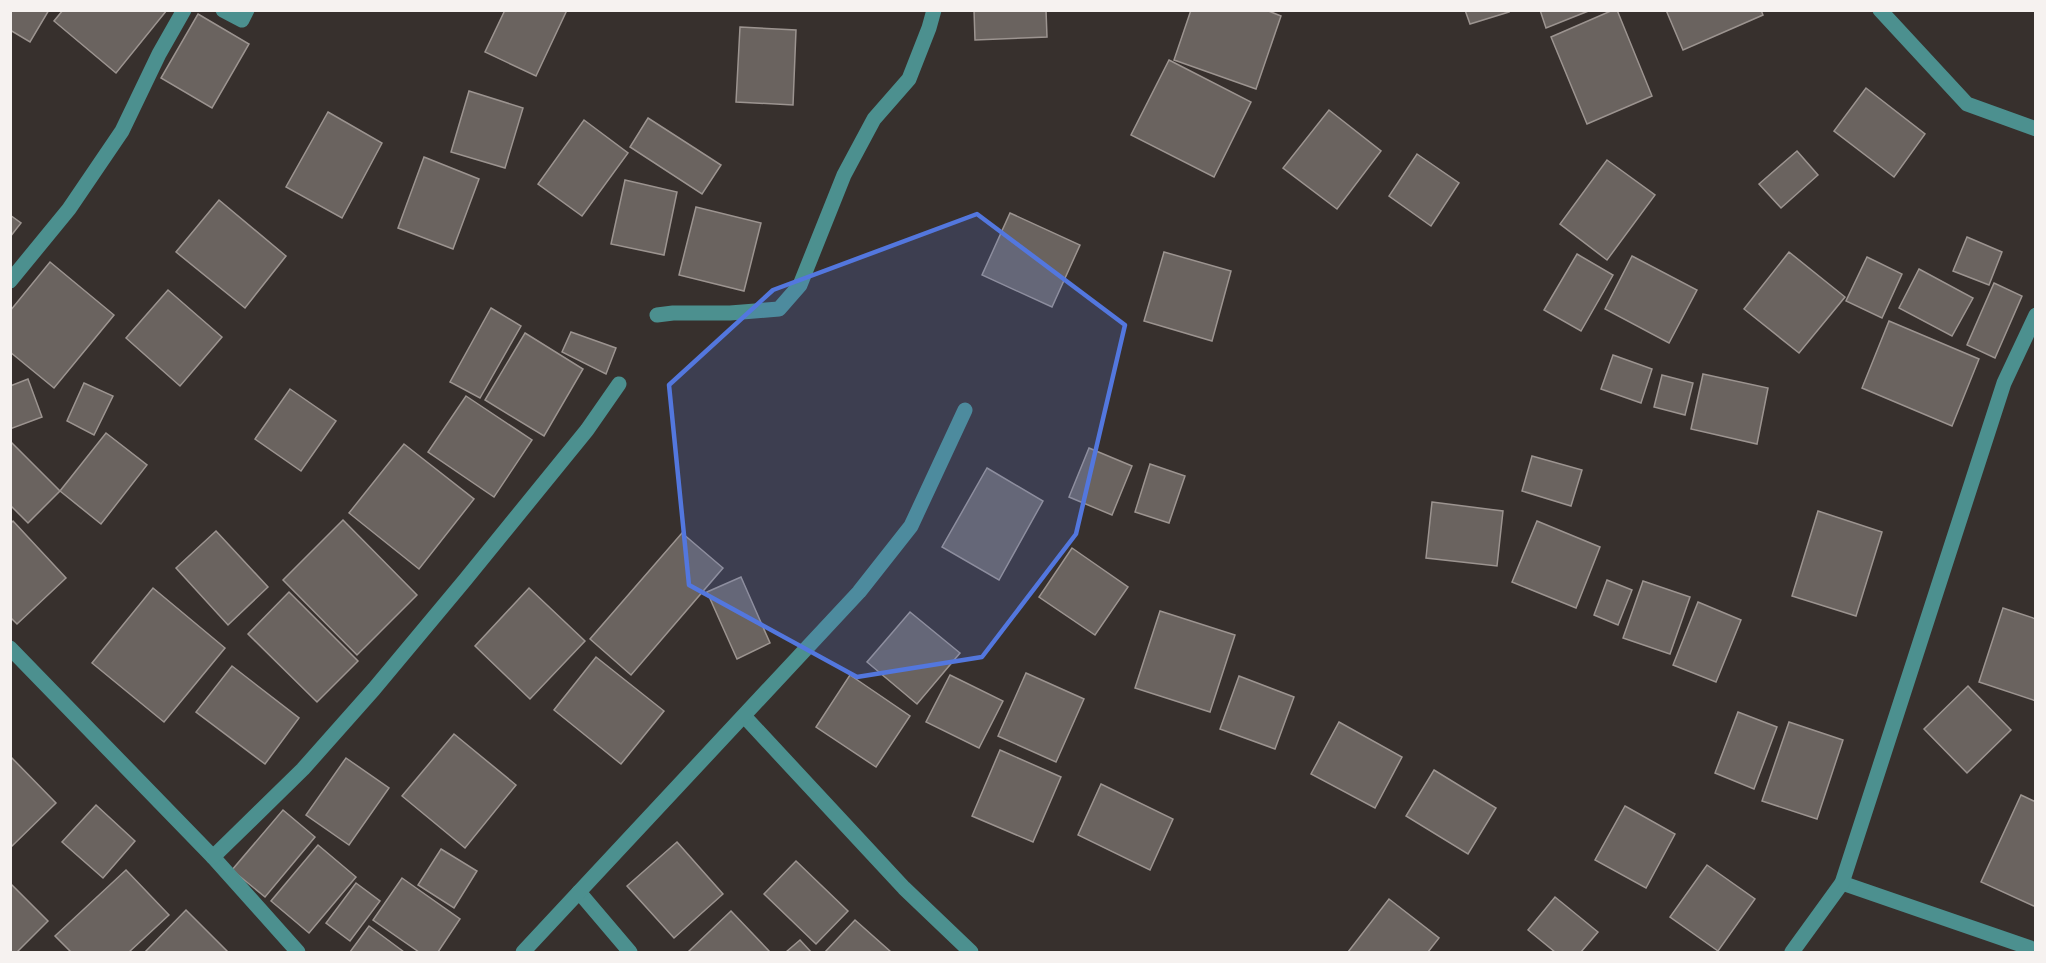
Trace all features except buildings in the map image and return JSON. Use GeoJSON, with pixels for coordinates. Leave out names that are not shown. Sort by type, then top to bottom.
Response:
{"type":"FeatureCollection","features":[{"type":"Feature","properties":{"kind":"street"},"geometry":{"type":"LineString","coordinates":[[10,281],[69,209],[122,131],[159,54],[184,10]]}},
{"type":"Feature","properties":{"kind":"street"},"geometry":{"type":"LineString","coordinates":[[223,10],[242,20],[247,10]]}},
{"type":"Feature","properties":{"kind":"street"},"geometry":{"type":"LineString","coordinates":[[657,315],[779,309],[800,285],[844,175],[874,119],[909,79],[934,10]]}},
{"type":"Feature","properties":{"kind":"street"},"geometry":{"type":"LineString","coordinates":[[1880,10],[1966,104],[2036,129]]}},
{"type":"Feature","properties":{"kind":"street"},"geometry":{"type":"LineString","coordinates":[[1792,952],[1842,883],[2004,383],[2036,315]]}},
{"type":"Feature","properties":{"kind":"street"},"geometry":{"type":"LineString","coordinates":[[213,857],[303,769],[374,689],[587,430],[619,384]]}},
{"type":"Feature","properties":{"kind":"street"},"geometry":{"type":"LineString","coordinates":[[523,952],[745,717],[859,592],[910,526],[964,410]]}},
{"type":"Feature","properties":{"kind":"street"},"geometry":{"type":"LineString","coordinates":[[10,648],[213,857],[298,952]]}},
{"type":"Feature","properties":{"kind":"street"},"geometry":{"type":"LineString","coordinates":[[745,717],[904,888],[971,952]]}},
{"type":"Feature","properties":{"kind":"street"},"geometry":{"type":"LineString","coordinates":[[1842,883],[2036,950]]}},
{"type":"Feature","properties":{"kind":"street"},"geometry":{"type":"LineString","coordinates":[[579,892],[630,952]]}},
{"type":"Feature","properties":{"kind":"highlighted area"},"geometry":{"type":"Polygon","coordinates":[[[977,214],[1125,325],[1076,534],[982,657],[857,677],[689,585],[669,385],[773,290],[977,214]]]}}]}
